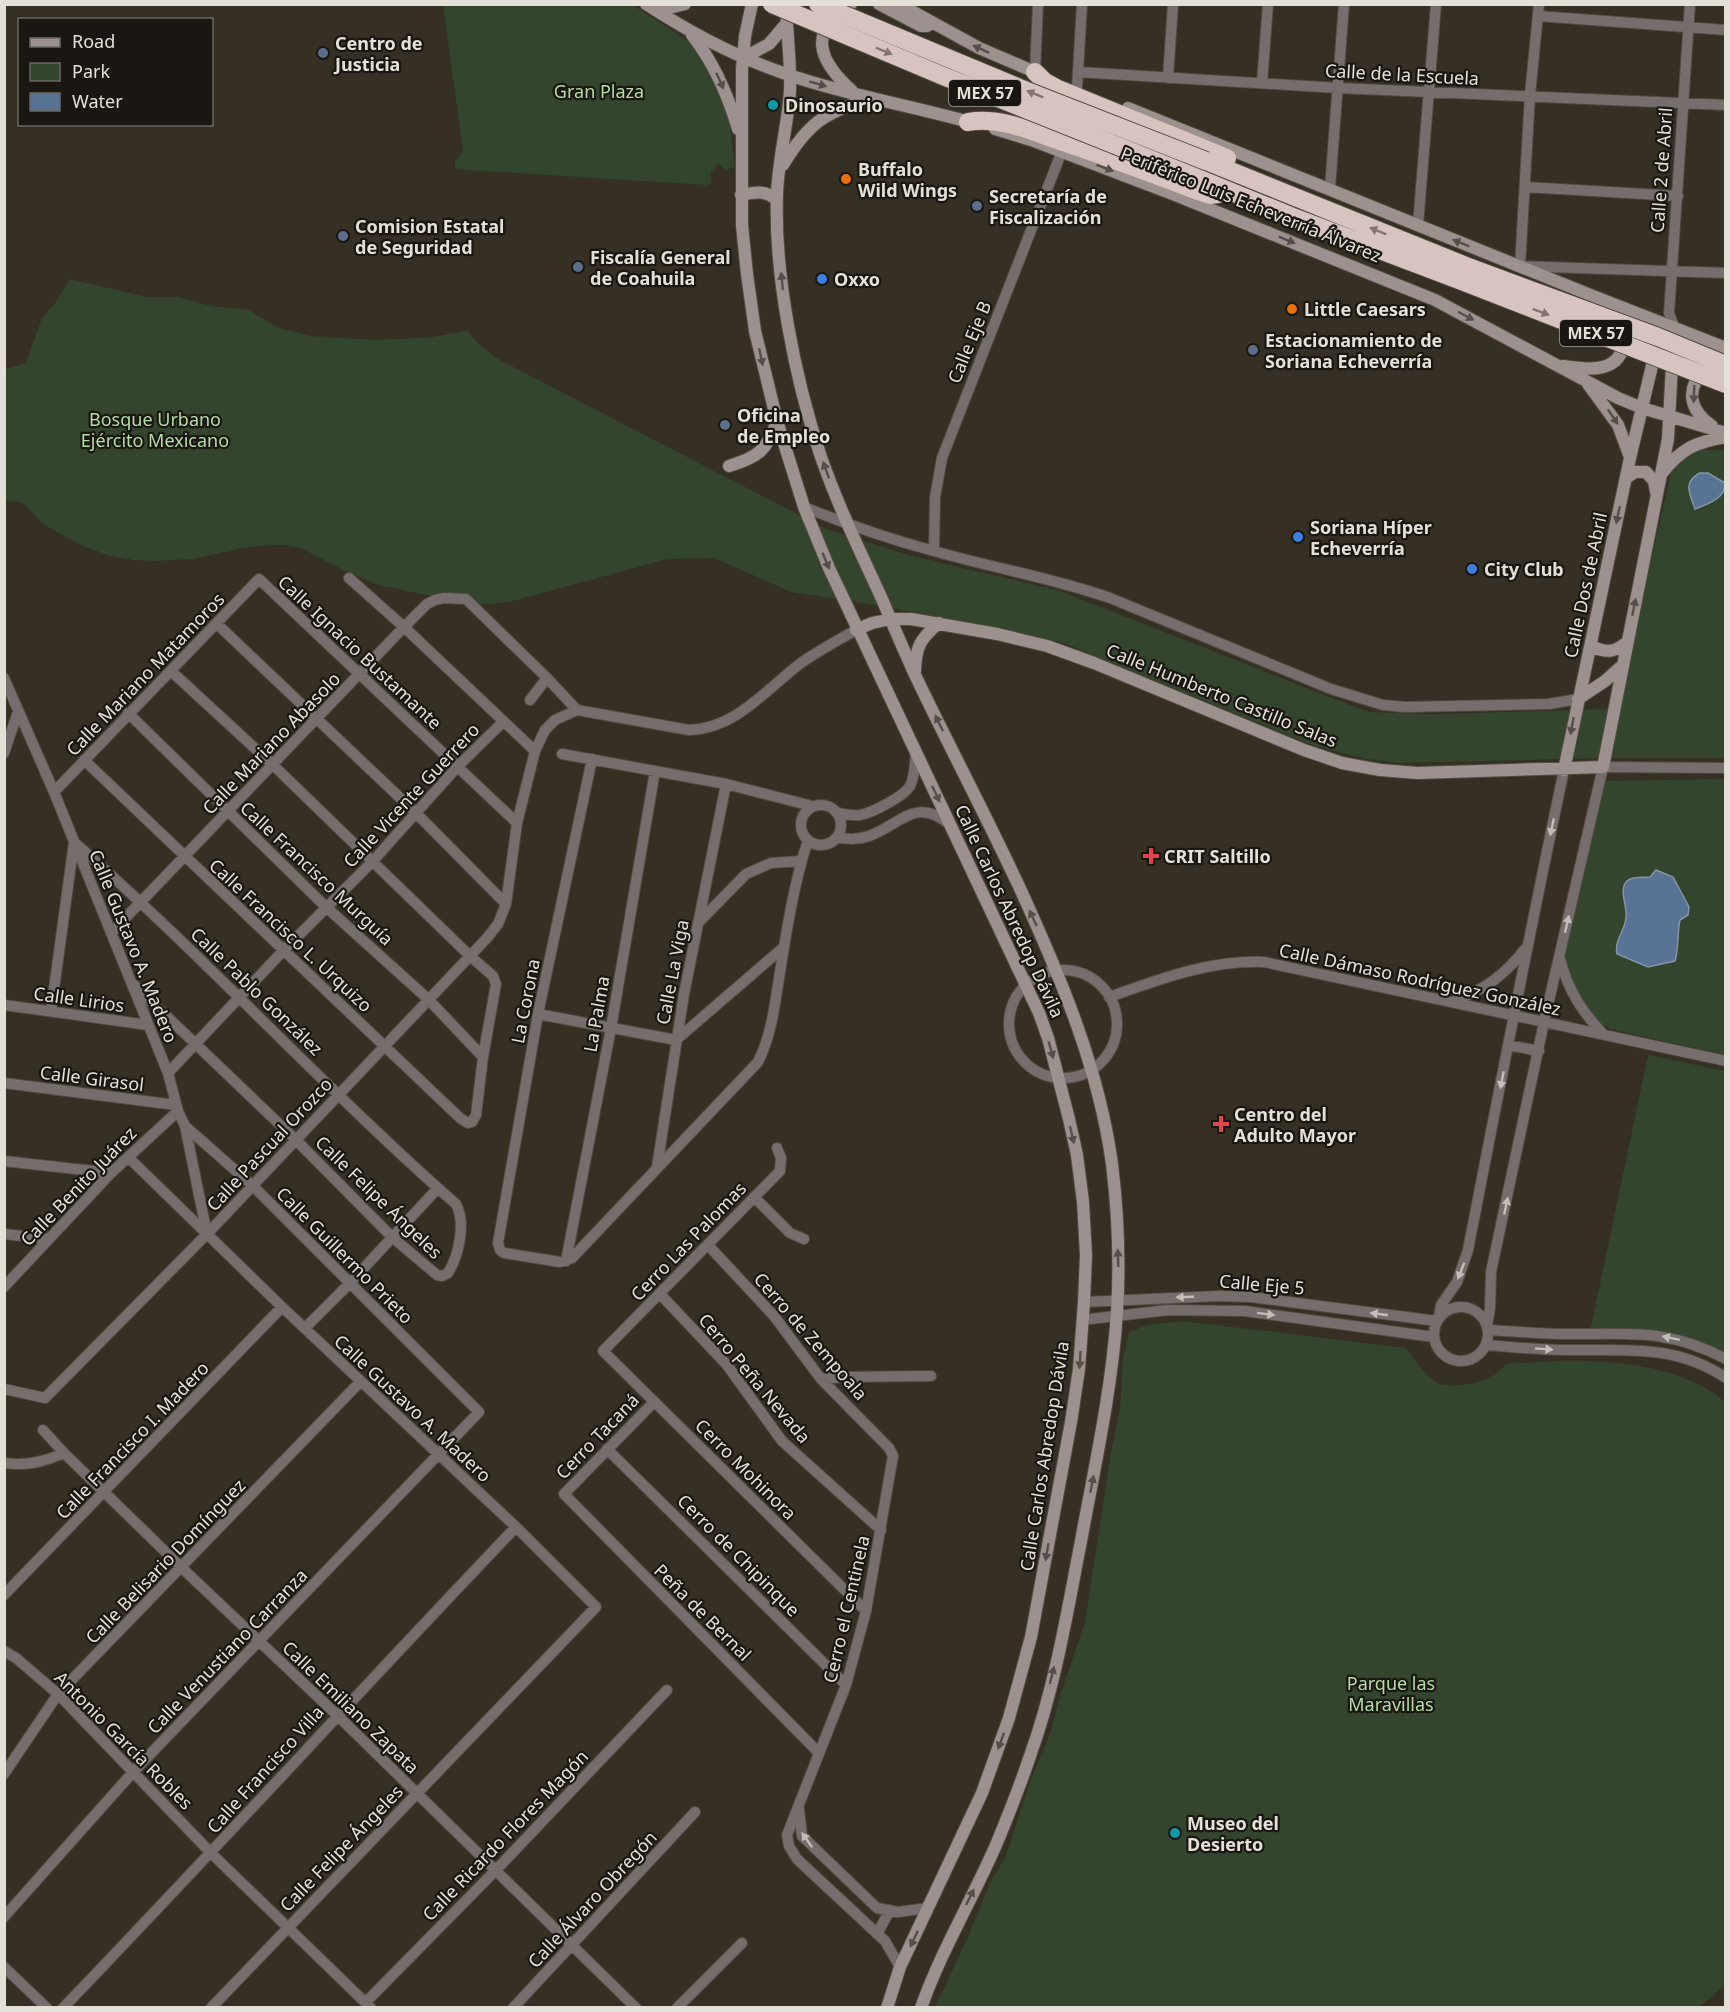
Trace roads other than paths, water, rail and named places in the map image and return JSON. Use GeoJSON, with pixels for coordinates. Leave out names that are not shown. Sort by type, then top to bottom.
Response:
{"type":"FeatureCollection","features":[{"type":"Feature","properties":{"kind":"highway","name":"Periférico Luis Echeverría Álvarez"},"geometry":{"type":"LineString","coordinates":[[772,4],[943,76],[1229,190],[1469,276],[1658,337],[1725,363]]}},
{"type":"Feature","properties":{"kind":"highway","name":"Periférico Luis Echeverría Álvarez"},"geometry":{"type":"LineString","coordinates":[[818,4],[1027,91],[1285,193],[1469,276],[1725,384]]}},
{"type":"Feature","properties":{"kind":"highway"},"geometry":{"type":"LineString","coordinates":[[1035,72],[1045,82],[1056,88],[1267,174],[1276,180],[1285,193]]}},
{"type":"Feature","properties":{"kind":"highway"},"geometry":{"type":"LineString","coordinates":[[968,122],[989,119],[1019,127],[1204,193],[1216,195],[1229,190]]}},
{"type":"Feature","properties":{"kind":"main road"},"geometry":{"type":"LineString","coordinates":[[646,4],[689,32],[708,56],[723,87],[742,140]]}},
{"type":"Feature","properties":{"kind":"main road"},"geometry":{"type":"LineString","coordinates":[[663,4],[673,7],[685,4]]}},
{"type":"Feature","properties":{"kind":"main road","name":"Calle Carlos Abredop Dávila"},"geometry":{"type":"LineString","coordinates":[[752,4],[743,58],[741,195],[746,265],[755,331],[777,421],[804,507],[856,630],[1027,984],[1048,1038],[1059,1078],[1077,1155],[1083,1203],[1086,1255],[1080,1369],[1031,1637],[1009,1718],[986,1782],[900,1967],[887,2007]]}},
{"type":"Feature","properties":{"kind":"main road","name":"Calle Carlos Abredop Dávila"},"geometry":{"type":"LineString","coordinates":[[786,4],[790,76],[788,114],[776,199],[783,286],[794,358],[818,448],[848,525],[915,675],[1007,861],[1058,971],[1081,1033],[1104,1120],[1117,1223],[1118,1300],[1112,1366],[1101,1439],[1063,1631],[1034,1742],[996,1845],[934,1971],[921,2007]]}},
{"type":"Feature","properties":{"kind":"main road"},"geometry":{"type":"LineString","coordinates":[[851,4],[837,13],[827,24],[822,37],[827,64],[838,79],[855,94]]}},
{"type":"Feature","properties":{"kind":"main road"},"geometry":{"type":"LineString","coordinates":[[879,4],[921,26],[932,23]]}},
{"type":"Feature","properties":{"kind":"main road"},"geometry":{"type":"LineString","coordinates":[[899,4],[979,48],[1035,72],[1330,188],[1593,296],[1668,321],[1725,348]]}},
{"type":"Feature","properties":{"kind":"main road"},"geometry":{"type":"LineString","coordinates":[[743,58],[769,44],[786,24]]}},
{"type":"Feature","properties":{"kind":"main road","name":"Periférico Luis Echeverría Álvarez"},"geometry":{"type":"LineString","coordinates":[[689,32],[743,58],[790,76],[1031,140],[1176,195],[1435,300],[1586,382],[1642,408],[1724,434]]}},
{"type":"Feature","properties":{"kind":"main road"},"geometry":{"type":"LineString","coordinates":[[778,174],[800,138],[809,128],[828,114],[870,98]]}},
{"type":"Feature","properties":{"kind":"main road"},"geometry":{"type":"LineString","coordinates":[[741,195],[762,192],[776,199]]}},
{"type":"Feature","properties":{"kind":"main road"},"geometry":{"type":"LineString","coordinates":[[1557,365],[1596,369],[1612,363],[1624,349],[1625,338],[1614,312],[1593,296]]}},
{"type":"Feature","properties":{"kind":"main road","name":"Calle 2 de Abril"},"geometry":{"type":"LineString","coordinates":[[1642,408],[1668,321]]}},
{"type":"Feature","properties":{"kind":"main road","name":"Calle 2 de Abril"},"geometry":{"type":"LineString","coordinates":[[1668,321],[1670,416]]}},
{"type":"Feature","properties":{"kind":"main road"},"geometry":{"type":"LineString","coordinates":[[1724,434],[1702,419],[1694,407],[1692,392],[1696,379],[1704,369],[1716,362],[1725,363]]}},
{"type":"Feature","properties":{"kind":"main road"},"geometry":{"type":"LineString","coordinates":[[1586,382],[1618,425],[1630,458]]}},
{"type":"Feature","properties":{"kind":"main road","name":"Calle Dos de Abril"},"geometry":{"type":"LineString","coordinates":[[1564,770],[1642,408]]}},
{"type":"Feature","properties":{"kind":"main road"},"geometry":{"type":"LineString","coordinates":[[1603,767],[1668,439],[1670,416]]}},
{"type":"Feature","properties":{"kind":"main road"},"geometry":{"type":"LineString","coordinates":[[729,466],[743,462],[765,448],[777,421]]}},
{"type":"Feature","properties":{"kind":"main road"},"geometry":{"type":"LineString","coordinates":[[1661,474],[1671,462],[1691,446],[1724,434]]}},
{"type":"Feature","properties":{"kind":"main road"},"geometry":{"type":"LineString","coordinates":[[1626,478],[1635,472],[1646,472],[1654,481],[1656,494]]}},
{"type":"Feature","properties":{"kind":"main road","name":"Calle Humberto Castillo Salas"},"geometry":{"type":"LineString","coordinates":[[856,630],[872,623],[891,619],[911,619],[1047,646],[1094,663],[1304,750],[1342,763],[1380,770],[1417,773],[1603,767]]}},
{"type":"Feature","properties":{"kind":"main road"},"geometry":{"type":"LineString","coordinates":[[915,675],[916,653],[919,644],[939,623]]}},
{"type":"Feature","properties":{"kind":"main road"},"geometry":{"type":"LineString","coordinates":[[1591,646],[1609,652],[1618,650],[1627,642]]}},
{"type":"Feature","properties":{"kind":"main road"},"geometry":{"type":"LineString","coordinates":[[1578,699],[1605,681],[1623,665]]}},
{"type":"Feature","properties":{"kind":"street"},"geometry":{"type":"LineString","coordinates":[[1035,72],[1038,4]]}},
{"type":"Feature","properties":{"kind":"street"},"geometry":{"type":"LineString","coordinates":[[1077,88],[1082,4]]}},
{"type":"Feature","properties":{"kind":"street"},"geometry":{"type":"LineString","coordinates":[[1168,78],[1173,4]]}},
{"type":"Feature","properties":{"kind":"street"},"geometry":{"type":"LineString","coordinates":[[1262,83],[1268,4]]}},
{"type":"Feature","properties":{"kind":"street"},"geometry":{"type":"LineString","coordinates":[[1330,188],[1344,4]]}},
{"type":"Feature","properties":{"kind":"street"},"geometry":{"type":"LineString","coordinates":[[1418,225],[1437,4]]}},
{"type":"Feature","properties":{"kind":"street","name":"Calle 2 de Abril"},"geometry":{"type":"LineString","coordinates":[[1668,321],[1690,4]]}},
{"type":"Feature","properties":{"kind":"street"},"geometry":{"type":"LineString","coordinates":[[1725,30],[1689,29],[1538,10],[1530,95],[1520,267],[1725,273]]}},
{"type":"Feature","properties":{"kind":"street","name":"Calle de la Escuela"},"geometry":{"type":"LineString","coordinates":[[1078,72],[1338,88],[1725,105]]}},
{"type":"Feature","properties":{"kind":"street","name":"Calle Eje B"},"geometry":{"type":"LineString","coordinates":[[934,551],[935,497],[942,458],[1062,151]]}},
{"type":"Feature","properties":{"kind":"street"},"geometry":{"type":"LineString","coordinates":[[1525,187],[1678,196]]}},
{"type":"Feature","properties":{"kind":"street"},"geometry":{"type":"LineString","coordinates":[[804,507],[848,525],[934,551],[1074,586],[1110,598],[1331,688],[1383,705],[1405,707],[1549,704],[1578,699]]}},
{"type":"Feature","properties":{"kind":"street","name":"Calle Mariano Matamoros"},"geometry":{"type":"LineString","coordinates":[[54,792],[259,579]]}},
{"type":"Feature","properties":{"kind":"street","name":"Calle Ignacio Bustamante"},"geometry":{"type":"LineString","coordinates":[[259,579],[517,823]]}},
{"type":"Feature","properties":{"kind":"street"},"geometry":{"type":"LineString","coordinates":[[349,579],[404,627],[535,751]]}},
{"type":"Feature","properties":{"kind":"street","name":"Calle Mariano Abasolo"},"geometry":{"type":"LineString","coordinates":[[111,933],[427,604],[444,597],[466,599],[547,678]]}},
{"type":"Feature","properties":{"kind":"street"},"geometry":{"type":"LineString","coordinates":[[217,624],[416,813],[506,904]]}},
{"type":"Feature","properties":{"kind":"street"},"geometry":{"type":"LineString","coordinates":[[506,904],[517,823],[535,751],[545,730],[555,720],[577,710],[689,730],[717,726],[747,708],[803,662],[856,630]]}},
{"type":"Feature","properties":{"kind":"street"},"geometry":{"type":"LineString","coordinates":[[171,671],[272,764],[470,956],[493,975],[496,984],[483,1057]]}},
{"type":"Feature","properties":{"kind":"street","name":"Calle Gustavo A. Madero"},"geometry":{"type":"LineString","coordinates":[[4,678],[54,792],[168,1073],[177,1108],[185,1126],[207,1234]]}},
{"type":"Feature","properties":{"kind":"street"},"geometry":{"type":"LineString","coordinates":[[530,700],[547,678],[577,710]]}},
{"type":"Feature","properties":{"kind":"street"},"geometry":{"type":"LineString","coordinates":[[5,754],[18,711]]}},
{"type":"Feature","properties":{"kind":"street","name":"Calle Francisco Murguía"},"geometry":{"type":"LineString","coordinates":[[129,713],[326,907],[428,999],[483,1057]]}},
{"type":"Feature","properties":{"kind":"street","name":"Calle Vicente Guerrero"},"geometry":{"type":"LineString","coordinates":[[168,1073],[372,862],[458,766],[503,722]]}},
{"type":"Feature","properties":{"kind":"street"},"geometry":{"type":"LineString","coordinates":[[562,754],[726,784],[812,806],[827,806],[837,813],[858,815],[899,796],[912,783],[916,751]]}},
{"type":"Feature","properties":{"kind":"street","name":"La Corona"},"geometry":{"type":"LineString","coordinates":[[566,1261],[504,1253],[500,1250],[498,1243],[538,1014],[592,759]]}},
{"type":"Feature","properties":{"kind":"street","name":"Calle Francisco L. Urquizo"},"geometry":{"type":"LineString","coordinates":[[84,760],[464,1122],[472,1122],[476,1115],[483,1057]]}},
{"type":"Feature","properties":{"kind":"street"},"geometry":{"type":"LineString","coordinates":[[1564,770],[1468,1250],[1457,1282],[1441,1305],[1434,1338],[1440,1351],[1446,1357],[1459,1361],[1474,1358],[1486,1345],[1491,1272],[1544,1022],[1603,767]]}},
{"type":"Feature","properties":{"kind":"street","name":"Calle Humberto Castillo Salas"},"geometry":{"type":"LineString","coordinates":[[1603,767],[1725,768]]}},
{"type":"Feature","properties":{"kind":"street","name":"La Palma"},"geometry":{"type":"LineString","coordinates":[[566,1261],[611,1028],[655,771]]}},
{"type":"Feature","properties":{"kind":"street","name":"Calle La Viga"},"geometry":{"type":"LineString","coordinates":[[657,1167],[676,1040],[726,784]]}},
{"type":"Feature","properties":{"kind":"street"},"geometry":{"type":"LineString","coordinates":[[899,796],[908,815]]}},
{"type":"Feature","properties":{"kind":"street"},"geometry":{"type":"LineString","coordinates":[[812,806],[801,819],[801,827],[808,840],[823,845],[836,838],[857,839],[871,835],[920,811],[940,816],[952,826]]}},
{"type":"Feature","properties":{"kind":"street"},"geometry":{"type":"LineString","coordinates":[[836,838],[841,824],[837,813]]}},
{"type":"Feature","properties":{"kind":"street"},"geometry":{"type":"LineString","coordinates":[[566,1261],[572,1258],[758,1062],[765,1049],[772,1022],[801,861],[808,840]]}},
{"type":"Feature","properties":{"kind":"street"},"geometry":{"type":"LineString","coordinates":[[51,1011],[74,842]]}},
{"type":"Feature","properties":{"kind":"street","name":"Calle Pablo González"},"geometry":{"type":"LineString","coordinates":[[74,842],[140,901],[456,1204],[461,1218],[457,1250],[448,1273]]}},
{"type":"Feature","properties":{"kind":"street"},"geometry":{"type":"LineString","coordinates":[[698,923],[746,874],[771,863],[801,861]]}},
{"type":"Feature","properties":{"kind":"street","name":"Calle Pascual Orozco"},"geometry":{"type":"LineString","coordinates":[[4,1389],[45,1398],[207,1234],[470,956],[498,924],[506,904]]}},
{"type":"Feature","properties":{"kind":"street"},"geometry":{"type":"LineString","coordinates":[[1450,1002],[1488,986],[1513,964],[1527,946]]}},
{"type":"Feature","properties":{"kind":"street"},"geometry":{"type":"LineString","coordinates":[[538,1014],[676,1040],[784,947]]}},
{"type":"Feature","properties":{"kind":"street"},"geometry":{"type":"LineString","coordinates":[[1559,957],[1570,992],[1589,1020],[1604,1035]]}},
{"type":"Feature","properties":{"kind":"street","name":"Calle Dámaso Rodríguez González"},"geometry":{"type":"LineString","coordinates":[[1109,997],[1183,971],[1215,964],[1264,962],[1725,1061]]}},
{"type":"Feature","properties":{"kind":"street"},"geometry":{"type":"LineString","coordinates":[[1058,971],[1082,974],[1092,979],[1109,997],[1115,1010],[1117,1024],[1110,1050],[1102,1062],[1081,1075],[1059,1078],[1047,1076],[1030,1067],[1018,1053],[1012,1041],[1010,1029],[1013,1005],[1027,984],[1036,978],[1058,971]]}},
{"type":"Feature","properties":{"kind":"street","name":"Calle Felipe Ángeles"},"geometry":{"type":"LineString","coordinates":[[134,985],[296,1140],[392,1237],[437,1275],[442,1276],[448,1273]]}},
{"type":"Feature","properties":{"kind":"street","name":"Calle Lirios"},"geometry":{"type":"LineString","coordinates":[[4,1005],[148,1025]]}},
{"type":"Feature","properties":{"kind":"street"},"geometry":{"type":"LineString","coordinates":[[1508,1044],[1539,1051]]}},
{"type":"Feature","properties":{"kind":"street","name":"Calle Girasol"},"geometry":{"type":"LineString","coordinates":[[4,1083],[177,1108]]}},
{"type":"Feature","properties":{"kind":"street","name":"Calle Benito Juárez"},"geometry":{"type":"LineString","coordinates":[[4,1287],[111,1173],[177,1108]]}},
{"type":"Feature","properties":{"kind":"street","name":"Calle Guillermo Prieto"},"geometry":{"type":"LineString","coordinates":[[185,1126],[252,1185],[479,1412]]}},
{"type":"Feature","properties":{"kind":"street","name":"Cerro Las Palomas"},"geometry":{"type":"LineString","coordinates":[[603,1351],[780,1171],[781,1158],[777,1148]]}},
{"type":"Feature","properties":{"kind":"street","name":"Calle Gustavo A. Madero"},"geometry":{"type":"LineString","coordinates":[[128,1156],[282,1307],[516,1527],[596,1607]]}},
{"type":"Feature","properties":{"kind":"street"},"geometry":{"type":"LineString","coordinates":[[4,1161],[111,1173]]}},
{"type":"Feature","properties":{"kind":"street"},"geometry":{"type":"LineString","coordinates":[[304,1328],[350,1283],[438,1188]]}},
{"type":"Feature","properties":{"kind":"street"},"geometry":{"type":"LineString","coordinates":[[754,1197],[790,1233],[804,1239]]}},
{"type":"Feature","properties":{"kind":"street"},"geometry":{"type":"LineString","coordinates":[[4,1234],[49,1239]]}},
{"type":"Feature","properties":{"kind":"street","name":"Cerro de Zempoala"},"geometry":{"type":"LineString","coordinates":[[708,1245],[774,1316],[821,1379],[890,1448]]}},
{"type":"Feature","properties":{"kind":"street","name":"Cerro Peña Nevada"},"geometry":{"type":"LineString","coordinates":[[660,1294],[727,1365],[782,1441],[881,1530]]}},
{"type":"Feature","properties":{"kind":"street","name":"Calle Eje 5"},"geometry":{"type":"LineString","coordinates":[[1084,1302],[1219,1296],[1251,1297],[1438,1319]]}},
{"type":"Feature","properties":{"kind":"street","name":"Calle Francisco I. Madero"},"geometry":{"type":"LineString","coordinates":[[4,1595],[105,1493],[282,1307]]}},
{"type":"Feature","properties":{"kind":"street"},"geometry":{"type":"LineString","coordinates":[[1438,1319],[1452,1308],[1470,1308],[1483,1318],[1488,1328]]}},
{"type":"Feature","properties":{"kind":"street","name":"Calle Eje 5"},"geometry":{"type":"LineString","coordinates":[[1082,1320],[1168,1310],[1245,1311],[1434,1338]]}},
{"type":"Feature","properties":{"kind":"street"},"geometry":{"type":"LineString","coordinates":[[1488,1328],[1560,1334],[1639,1333],[1672,1337],[1702,1347],[1725,1359]]}},
{"type":"Feature","properties":{"kind":"street"},"geometry":{"type":"LineString","coordinates":[[1486,1345],[1563,1350],[1660,1351],[1703,1365],[1725,1378]]}},
{"type":"Feature","properties":{"kind":"street","name":"Cerro Mohinora"},"geometry":{"type":"LineString","coordinates":[[603,1351],[866,1611]]}},
{"type":"Feature","properties":{"kind":"street"},"geometry":{"type":"LineString","coordinates":[[821,1379],[931,1376]]}},
{"type":"Feature","properties":{"kind":"street","name":"Calle Belisario Domínguez"},"geometry":{"type":"LineString","coordinates":[[4,1774],[58,1694],[361,1381]]}},
{"type":"Feature","properties":{"kind":"street","name":"Cerro Tacaná"},"geometry":{"type":"LineString","coordinates":[[564,1494],[654,1402]]}},
{"type":"Feature","properties":{"kind":"street","name":"Calle Venustiano Carranza"},"geometry":{"type":"LineString","coordinates":[[4,1917],[134,1771],[479,1412]]}},
{"type":"Feature","properties":{"kind":"street","name":"Calle Emiliano Zapata"},"geometry":{"type":"LineString","coordinates":[[43,1430],[182,1568],[337,1715],[636,2007]]}},
{"type":"Feature","properties":{"kind":"street","name":"Cerro el Centinela"},"geometry":{"type":"LineString","coordinates":[[835,1896],[796,1859],[789,1846],[787,1835],[846,1685],[866,1611],[893,1466],[890,1448]]}},
{"type":"Feature","properties":{"kind":"street","name":"Cerro de Chipinque"},"geometry":{"type":"LineString","coordinates":[[607,1449],[846,1685]]}},
{"type":"Feature","properties":{"kind":"street"},"geometry":{"type":"LineString","coordinates":[[4,1463],[37,1464],[64,1453]]}},
{"type":"Feature","properties":{"kind":"street","name":"Peña de Bernal"},"geometry":{"type":"LineString","coordinates":[[564,1494],[819,1753]]}},
{"type":"Feature","properties":{"kind":"street","name":"Calle Francisco Villa"},"geometry":{"type":"LineString","coordinates":[[63,2007],[211,1853],[337,1715],[516,1527]]}},
{"type":"Feature","properties":{"kind":"street","name":"Calle Felipe Ángeles"},"geometry":{"type":"LineString","coordinates":[[211,2007],[596,1607]]}},
{"type":"Feature","properties":{"kind":"street","name":"Antonio García Robles"},"geometry":{"type":"LineString","coordinates":[[4,1651],[16,1658],[58,1694],[211,1853],[369,2005]]}},
{"type":"Feature","properties":{"kind":"street","name":"Calle Ricardo Flores Magón"},"geometry":{"type":"LineString","coordinates":[[369,2005],[667,1690]]}},
{"type":"Feature","properties":{"kind":"street"},"geometry":{"type":"LineString","coordinates":[[798,1806],[802,1836],[877,1908],[898,1912],[928,1908]]}},
{"type":"Feature","properties":{"kind":"street","name":"Calle Álvaro Obregón"},"geometry":{"type":"LineString","coordinates":[[513,2007],[694,1812]]}},
{"type":"Feature","properties":{"kind":"street"},"geometry":{"type":"LineString","coordinates":[[847,1880],[835,1896],[885,1941],[900,1967]]}},
{"type":"Feature","properties":{"kind":"street"},"geometry":{"type":"LineString","coordinates":[[877,1934],[890,1911]]}},
{"type":"Feature","properties":{"kind":"street"},"geometry":{"type":"LineString","coordinates":[[676,2007],[742,1942]]}},
{"type":"Feature","properties":{"kind":"street"},"geometry":{"type":"LineString","coordinates":[[4,1967],[47,2007]]}},
{"type":"Feature","properties":{"kind":"water"},"geometry":{"type":"Polygon","coordinates":[[[1700,473],[1708,473],[1725,483],[1725,488],[1715,500],[1695,509],[1689,484],[1700,473]]]}},
{"type":"Feature","properties":{"kind":"water"},"geometry":{"type":"Polygon","coordinates":[[[1656,870],[1673,877],[1689,907],[1688,915],[1680,920],[1675,961],[1648,967],[1617,954],[1616,949],[1626,918],[1624,885],[1632,878],[1650,877],[1656,870]]]}},
{"type":"Feature","properties":{"kind":"place","name":"Centro de Justicia"},"geometry":{"type":"Point","coordinates":[323,53]}},
{"type":"Feature","properties":{"kind":"place","name":"Dinosaurio"},"geometry":{"type":"Point","coordinates":[773,105]}},
{"type":"Feature","properties":{"kind":"place","name":"Buffalo Wild Wings"},"geometry":{"type":"Point","coordinates":[846,179]}},
{"type":"Feature","properties":{"kind":"place","name":"Secretaría de Fiscalización"},"geometry":{"type":"Point","coordinates":[977,206]}},
{"type":"Feature","properties":{"kind":"place","name":"Comision Estatal de Seguridad"},"geometry":{"type":"Point","coordinates":[343,236]}},
{"type":"Feature","properties":{"kind":"place","name":"Fiscalía General de Coahuila"},"geometry":{"type":"Point","coordinates":[578,267]}},
{"type":"Feature","properties":{"kind":"place","name":"Oxxo"},"geometry":{"type":"Point","coordinates":[822,279]}},
{"type":"Feature","properties":{"kind":"place","name":"Little Caesars"},"geometry":{"type":"Point","coordinates":[1292,309]}},
{"type":"Feature","properties":{"kind":"place","name":"Estacionamiento de Soriana Echeverría"},"geometry":{"type":"Point","coordinates":[1253,350]}},
{"type":"Feature","properties":{"kind":"place","name":"Oficina de Empleo"},"geometry":{"type":"Point","coordinates":[725,425]}},
{"type":"Feature","properties":{"kind":"place","name":"Soriana Híper Echeverría"},"geometry":{"type":"Point","coordinates":[1298,537]}},
{"type":"Feature","properties":{"kind":"place","name":"City Club"},"geometry":{"type":"Point","coordinates":[1472,569]}},
{"type":"Feature","properties":{"kind":"place","name":"CRIT Saltillo"},"geometry":{"type":"Point","coordinates":[1151,856]}},
{"type":"Feature","properties":{"kind":"place","name":"Centro del Adulto Mayor"},"geometry":{"type":"Point","coordinates":[1221,1124]}},
{"type":"Feature","properties":{"kind":"place","name":"Museo del Desierto"},"geometry":{"type":"Point","coordinates":[1175,1833]}},
{"type":"Feature","properties":{"kind":"park label","name":"Gran Plaza"},"geometry":{"type":"Point","coordinates":[599,91]}},
{"type":"Feature","properties":{"kind":"park label","name":"Bosque Urbano Ejército Mexicano"},"geometry":{"type":"Point","coordinates":[155,429]}},
{"type":"Feature","properties":{"kind":"park label","name":"Parque las Maravillas"},"geometry":{"type":"Point","coordinates":[1391,1693]}}]}
